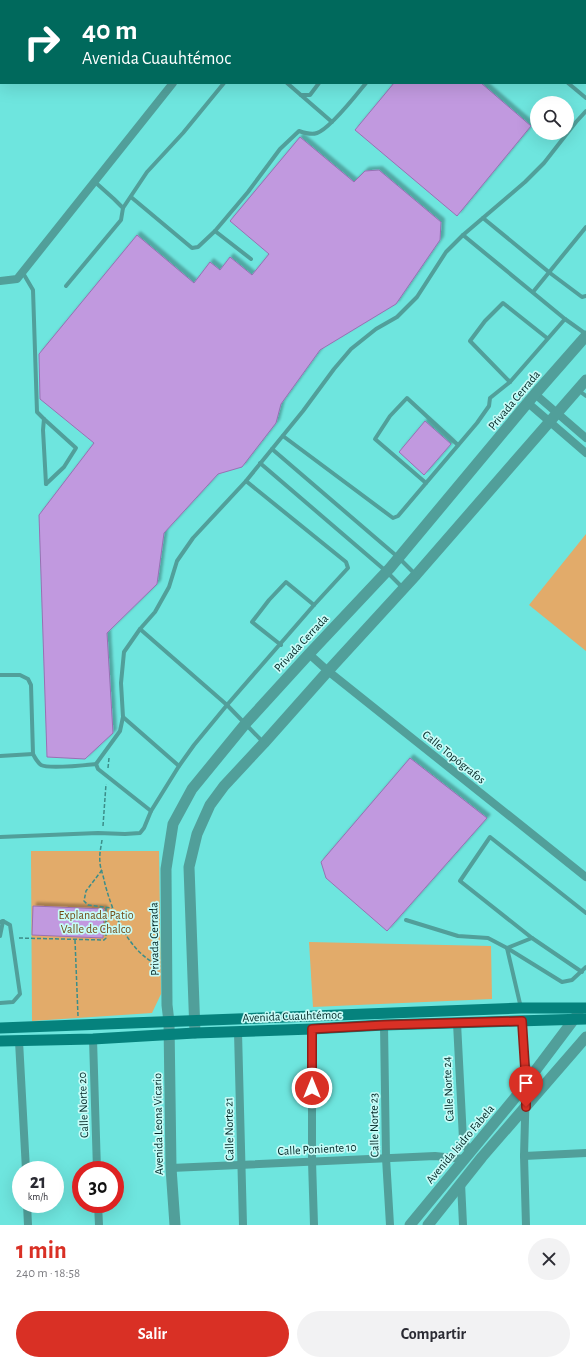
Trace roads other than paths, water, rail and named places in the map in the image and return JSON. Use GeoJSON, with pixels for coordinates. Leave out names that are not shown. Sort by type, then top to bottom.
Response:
{"type":"FeatureCollection","features":[{"type":"Feature","properties":{"kind":"main road","name":"Avenida Cuauhtémoc"},"geometry":{"type":"LineString","coordinates":[[0,1028],[585,1006]]}},
{"type":"Feature","properties":{"kind":"main road","name":"Avenida Cuauhtémoc"},"geometry":{"type":"LineString","coordinates":[[0,1041],[93,1039],[170,1034],[384,1025],[586,1019]]}},
{"type":"Feature","properties":{"kind":"street"},"geometry":{"type":"LineString","coordinates":[[0,281],[17,279],[173,84]]}},
{"type":"Feature","properties":{"kind":"street","name":"Privada Cerrada"},"geometry":{"type":"LineString","coordinates":[[169,1022],[167,1005],[166,869],[173,824],[192,789],[246,723],[387,572],[586,335]]}},
{"type":"Feature","properties":{"kind":"street"},"geometry":{"type":"LineString","coordinates":[[195,1033],[189,867],[197,834],[210,805],[224,786],[416,575],[554,418],[582,392],[586,380]]}},
{"type":"Feature","properties":{"kind":"street"},"geometry":{"type":"LineString","coordinates":[[535,394],[554,418],[586,453]]}},
{"type":"Feature","properties":{"kind":"street"},"geometry":{"type":"LineString","coordinates":[[528,403],[586,438]]}},
{"type":"Feature","properties":{"kind":"street","name":"Calle Topógrafos"},"geometry":{"type":"LineString","coordinates":[[309,654],[328,671],[586,877]]}},
{"type":"Feature","properties":{"kind":"street","name":"Avenida Isidro Fabela"},"geometry":{"type":"LineString","coordinates":[[410,1225],[526,1083],[585,1006]]}},
{"type":"Feature","properties":{"kind":"street"},"geometry":{"type":"LineString","coordinates":[[522,1021],[526,1083],[524,1156],[526,1225]]}},
{"type":"Feature","properties":{"kind":"street","name":"Avenida Leona Vicario"},"geometry":{"type":"LineString","coordinates":[[169,1022],[171,1168],[175,1225]]}},
{"type":"Feature","properties":{"kind":"street","name":"Calle Norte 24"},"geometry":{"type":"LineString","coordinates":[[457,1023],[463,1139],[467,1156]]}},
{"type":"Feature","properties":{"kind":"street","name":"Calle Norte 23"},"geometry":{"type":"LineString","coordinates":[[384,1025],[386,1158],[390,1225]]}},
{"type":"Feature","properties":{"kind":"street"},"geometry":{"type":"LineString","coordinates":[[312,1029],[312,1161],[314,1225]]}},
{"type":"Feature","properties":{"kind":"street","name":"Calle Norte 21"},"geometry":{"type":"LineString","coordinates":[[238,1032],[243,1225]]}},
{"type":"Feature","properties":{"kind":"street"},"geometry":{"type":"LineString","coordinates":[[428,1225],[461,1183],[586,1037]]}},
{"type":"Feature","properties":{"kind":"street","name":"Calle Norte 20"},"geometry":{"type":"LineString","coordinates":[[93,1039],[97,1161]]}},
{"type":"Feature","properties":{"kind":"street"},"geometry":{"type":"LineString","coordinates":[[19,1041],[26,1161]]}},
{"type":"Feature","properties":{"kind":"street"},"geometry":{"type":"LineString","coordinates":[[524,1156],[586,1153]]}},
{"type":"Feature","properties":{"kind":"street","name":"Calle Poniente 10"},"geometry":{"type":"LineString","coordinates":[[171,1168],[435,1156],[467,1156]]}},
{"type":"Feature","properties":{"kind":"street"},"geometry":{"type":"LineString","coordinates":[[461,1183],[463,1225]]}},
{"type":"Feature","properties":{"kind":"street"},"geometry":{"type":"LineString","coordinates":[[27,1213],[28,1225]]}},
{"type":"Feature","properties":{"kind":"street"},"geometry":{"type":"LineString","coordinates":[[98,1213],[99,1225]]}},
{"type":"Feature","properties":{"kind":"lane"},"geometry":{"type":"LineString","coordinates":[[66,286],[121,220],[123,208],[147,172],[183,133],[223,84]]}},
{"type":"Feature","properties":{"kind":"lane"},"geometry":{"type":"LineString","coordinates":[[288,84],[332,122]]}},
{"type":"Feature","properties":{"kind":"lane"},"geometry":{"type":"LineString","coordinates":[[301,95],[310,95],[318,84]]}},
{"type":"Feature","properties":{"kind":"lane"},"geometry":{"type":"LineString","coordinates":[[131,197],[192,248],[198,247],[215,231],[248,192],[280,149],[299,132],[308,134],[318,133],[332,122],[349,105],[365,84]]}},
{"type":"Feature","properties":{"kind":"lane"},"geometry":{"type":"LineString","coordinates":[[569,84],[586,98]]}},
{"type":"Feature","properties":{"kind":"lane"},"geometry":{"type":"LineString","coordinates":[[96,764],[120,731],[123,717],[121,684],[124,652],[155,612],[169,587],[177,561],[193,538],[246,481],[351,349],[376,329],[397,317],[417,297],[446,252],[463,235],[525,182],[544,163],[586,111]]}},
{"type":"Feature","properties":{"kind":"lane"},"geometry":{"type":"LineString","coordinates":[[95,182],[123,208]]}},
{"type":"Feature","properties":{"kind":"lane"},"geometry":{"type":"LineString","coordinates":[[483,218],[550,273],[582,297],[586,296]]}},
{"type":"Feature","properties":{"kind":"lane"},"geometry":{"type":"LineString","coordinates":[[533,292],[586,227]]}},
{"type":"Feature","properties":{"kind":"lane"},"geometry":{"type":"LineString","coordinates":[[215,231],[250,259]]}},
{"type":"Feature","properties":{"kind":"lane"},"geometry":{"type":"LineString","coordinates":[[463,235],[586,335]]}},
{"type":"Feature","properties":{"kind":"lane"},"geometry":{"type":"LineString","coordinates":[[22,273],[33,290],[37,412],[76,448],[64,467],[46,484],[43,430],[44,419]]}},
{"type":"Feature","properties":{"kind":"lane"},"geometry":{"type":"LineString","coordinates":[[510,382],[470,341],[485,321],[503,303],[547,338]]}},
{"type":"Feature","properties":{"kind":"lane"},"geometry":{"type":"LineString","coordinates":[[283,436],[394,518],[398,516],[477,423],[489,406],[490,398],[510,382],[565,319]]}},
{"type":"Feature","properties":{"kind":"lane"},"geometry":{"type":"LineString","coordinates":[[426,483],[374,439],[390,416],[407,398],[458,444]]}},
{"type":"Feature","properties":{"kind":"lane"},"geometry":{"type":"LineString","coordinates":[[272,449],[416,575]]}},
{"type":"Feature","properties":{"kind":"lane"},"geometry":{"type":"LineString","coordinates":[[260,463],[387,572],[403,589]]}},
{"type":"Feature","properties":{"kind":"lane"},"geometry":{"type":"LineString","coordinates":[[0,837],[140,833],[144,828],[151,811],[179,766],[227,705],[348,568],[346,562],[246,481]]}},
{"type":"Feature","properties":{"kind":"lane"},"geometry":{"type":"LineString","coordinates":[[280,645],[252,622],[269,600],[286,582],[314,605]]}},
{"type":"Feature","properties":{"kind":"lane"},"geometry":{"type":"LineString","coordinates":[[140,630],[227,705],[264,743]]}},
{"type":"Feature","properties":{"kind":"lane"},"geometry":{"type":"LineString","coordinates":[[0,675],[20,675],[28,679],[31,684],[33,754],[38,763],[43,766],[96,764]]}},
{"type":"Feature","properties":{"kind":"lane"},"geometry":{"type":"LineString","coordinates":[[123,717],[179,766]]}},
{"type":"Feature","properties":{"kind":"lane"},"geometry":{"type":"LineString","coordinates":[[0,756],[33,754]]}},
{"type":"Feature","properties":{"kind":"lane"},"geometry":{"type":"LineString","coordinates":[[96,764],[98,769],[151,811]]}},
{"type":"Feature","properties":{"kind":"lane"},"geometry":{"type":"LineString","coordinates":[[582,972],[532,938],[460,881],[490,836],[586,913]]}},
{"type":"Feature","properties":{"kind":"lane"},"geometry":{"type":"LineString","coordinates":[[406,920],[458,936],[488,938],[562,982],[572,980],[586,967]]}},
{"type":"Feature","properties":{"kind":"lane"},"geometry":{"type":"LineString","coordinates":[[0,936],[2,922],[10,925],[20,994],[13,1002],[0,1003]]}},
{"type":"Feature","properties":{"kind":"lane"},"geometry":{"type":"LineString","coordinates":[[507,948],[532,938]]}},
{"type":"Feature","properties":{"kind":"lane"},"geometry":{"type":"LineString","coordinates":[[507,948],[521,1008]]}},
{"type":"Feature","properties":{"kind":"park label","name":"Explanada Patio Valle de Chalco"},"geometry":{"type":"Point","coordinates":[96,922]}}]}
